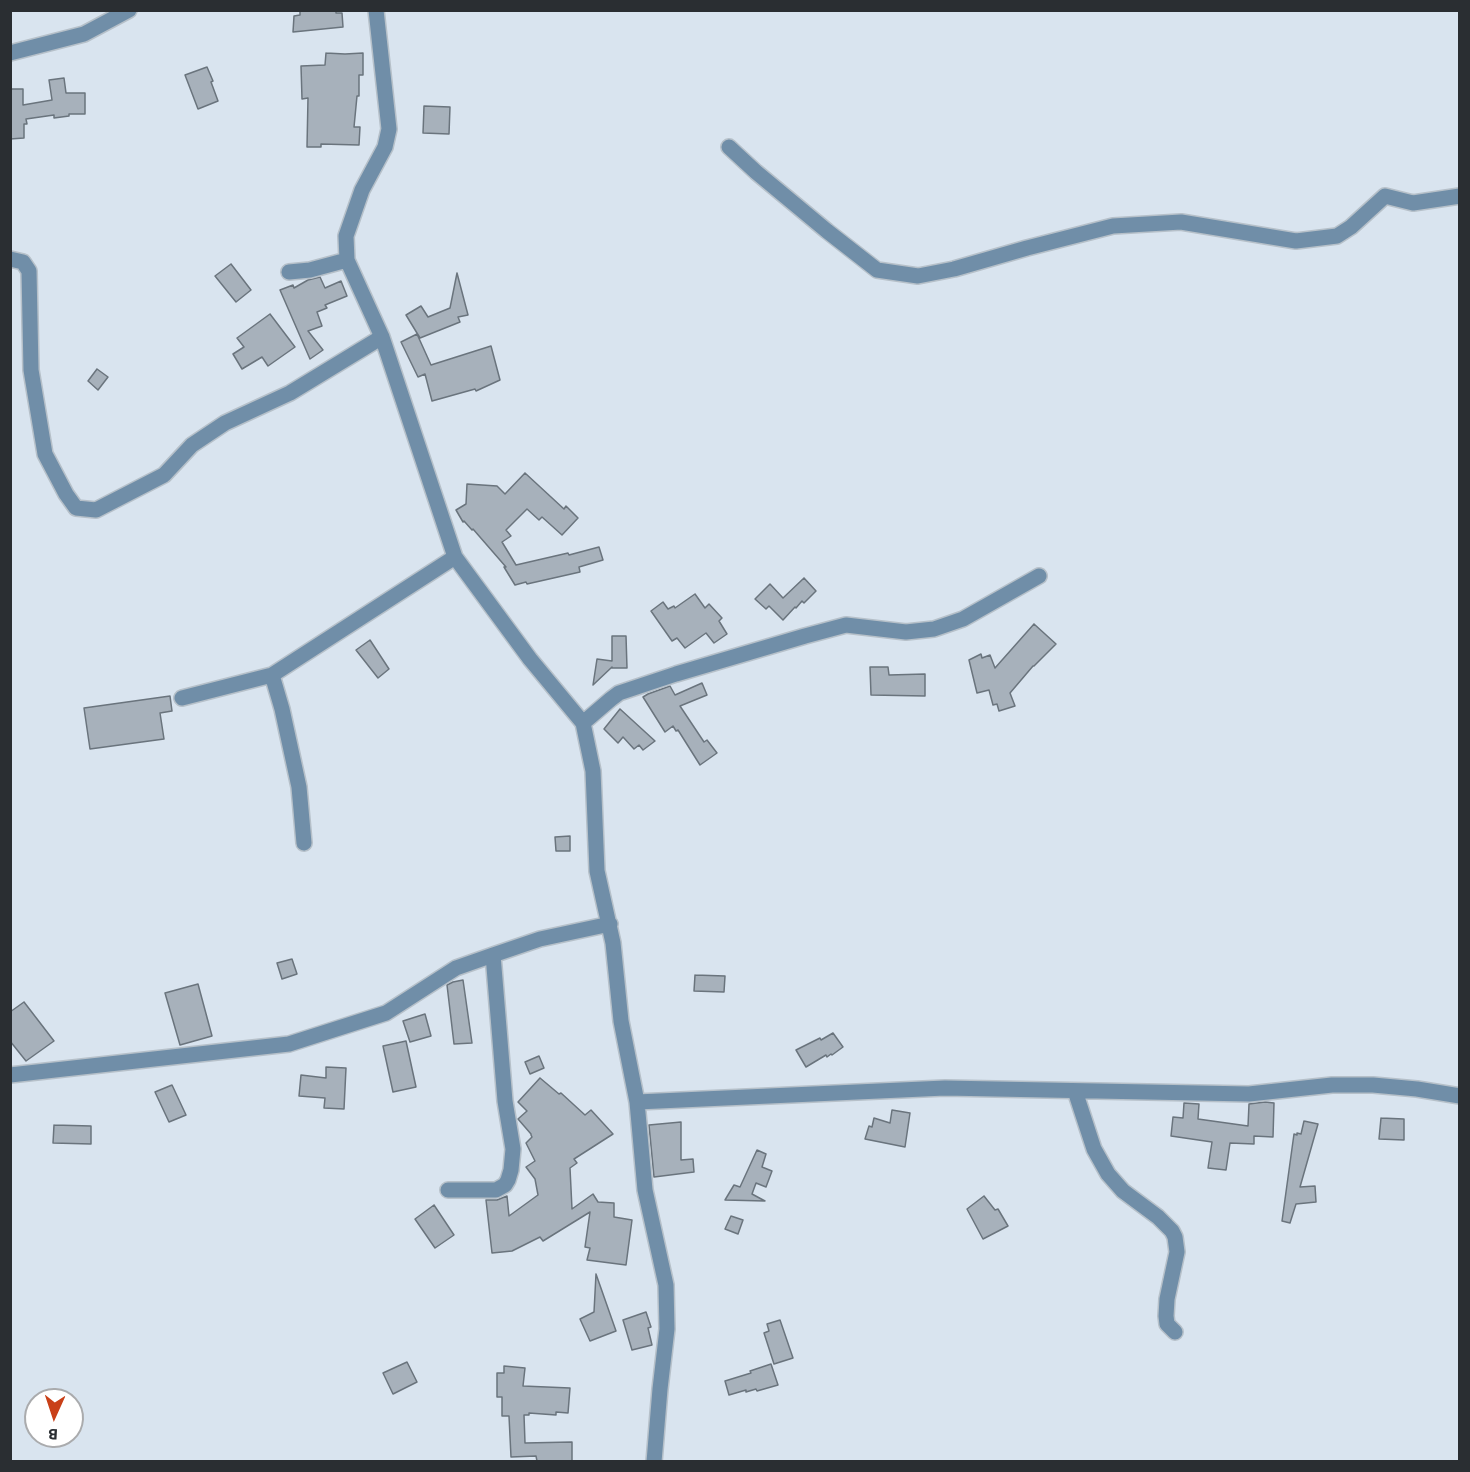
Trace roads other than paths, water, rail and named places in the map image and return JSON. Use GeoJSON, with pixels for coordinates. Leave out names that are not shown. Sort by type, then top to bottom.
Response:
{"type":"FeatureCollection","features":[{"type":"Feature","properties":{"kind":"street"},"geometry":{"type":"LineString","coordinates":[[10,53],[84,34],[129,10]]}},
{"type":"Feature","properties":{"kind":"street"},"geometry":{"type":"LineString","coordinates":[[376,10],[389,129],[385,147],[362,190],[346,236],[347,260],[382,337],[455,557],[530,659],[583,723],[593,771],[597,871],[610,924],[621,1021],[637,1102],[645,1190],[666,1285],[667,1329],[654,1461]]}},
{"type":"Feature","properties":{"kind":"street"},"geometry":{"type":"LineString","coordinates":[[729,147],[765,180],[877,270],[918,276],[954,269],[1113,226],[1181,222],[1296,241],[1337,236],[1351,227],[1385,196],[1413,203],[1460,196]]}},
{"type":"Feature","properties":{"kind":"street"},"geometry":{"type":"LineString","coordinates":[[10,259],[23,262],[29,271],[32,370],[45,454],[76,508],[96,510],[164,475],[192,445],[225,423],[290,393],[382,337]]}},
{"type":"Feature","properties":{"kind":"street"},"geometry":{"type":"LineString","coordinates":[[289,272],[310,270],[347,260]]}},
{"type":"Feature","properties":{"kind":"street"},"geometry":{"type":"LineString","coordinates":[[182,698],[272,675],[455,557]]}},
{"type":"Feature","properties":{"kind":"street"},"geometry":{"type":"LineString","coordinates":[[583,723],[620,693],[676,674],[846,625],[906,632],[934,629],[963,619],[1039,576]]}},
{"type":"Feature","properties":{"kind":"street"},"geometry":{"type":"LineString","coordinates":[[272,675],[299,787],[304,843]]}},
{"type":"Feature","properties":{"kind":"street"},"geometry":{"type":"LineString","coordinates":[[10,1075],[289,1044],[386,1013],[456,968],[493,954],[540,939],[610,924]]}},
{"type":"Feature","properties":{"kind":"street"},"geometry":{"type":"LineString","coordinates":[[448,1190],[496,1190],[505,1185],[511,1170],[513,1149],[505,1101],[493,954]]}},
{"type":"Feature","properties":{"kind":"street"},"geometry":{"type":"LineString","coordinates":[[637,1102],[945,1088],[1249,1094],[1332,1085],[1372,1085],[1460,1096]]}},
{"type":"Feature","properties":{"kind":"street"},"geometry":{"type":"LineString","coordinates":[[1075,1091],[1094,1149],[1108,1174],[1123,1191],[1158,1217],[1175,1237],[1177,1252],[1167,1299],[1166,1316],[1167,1324],[1175,1332]]}}]}
